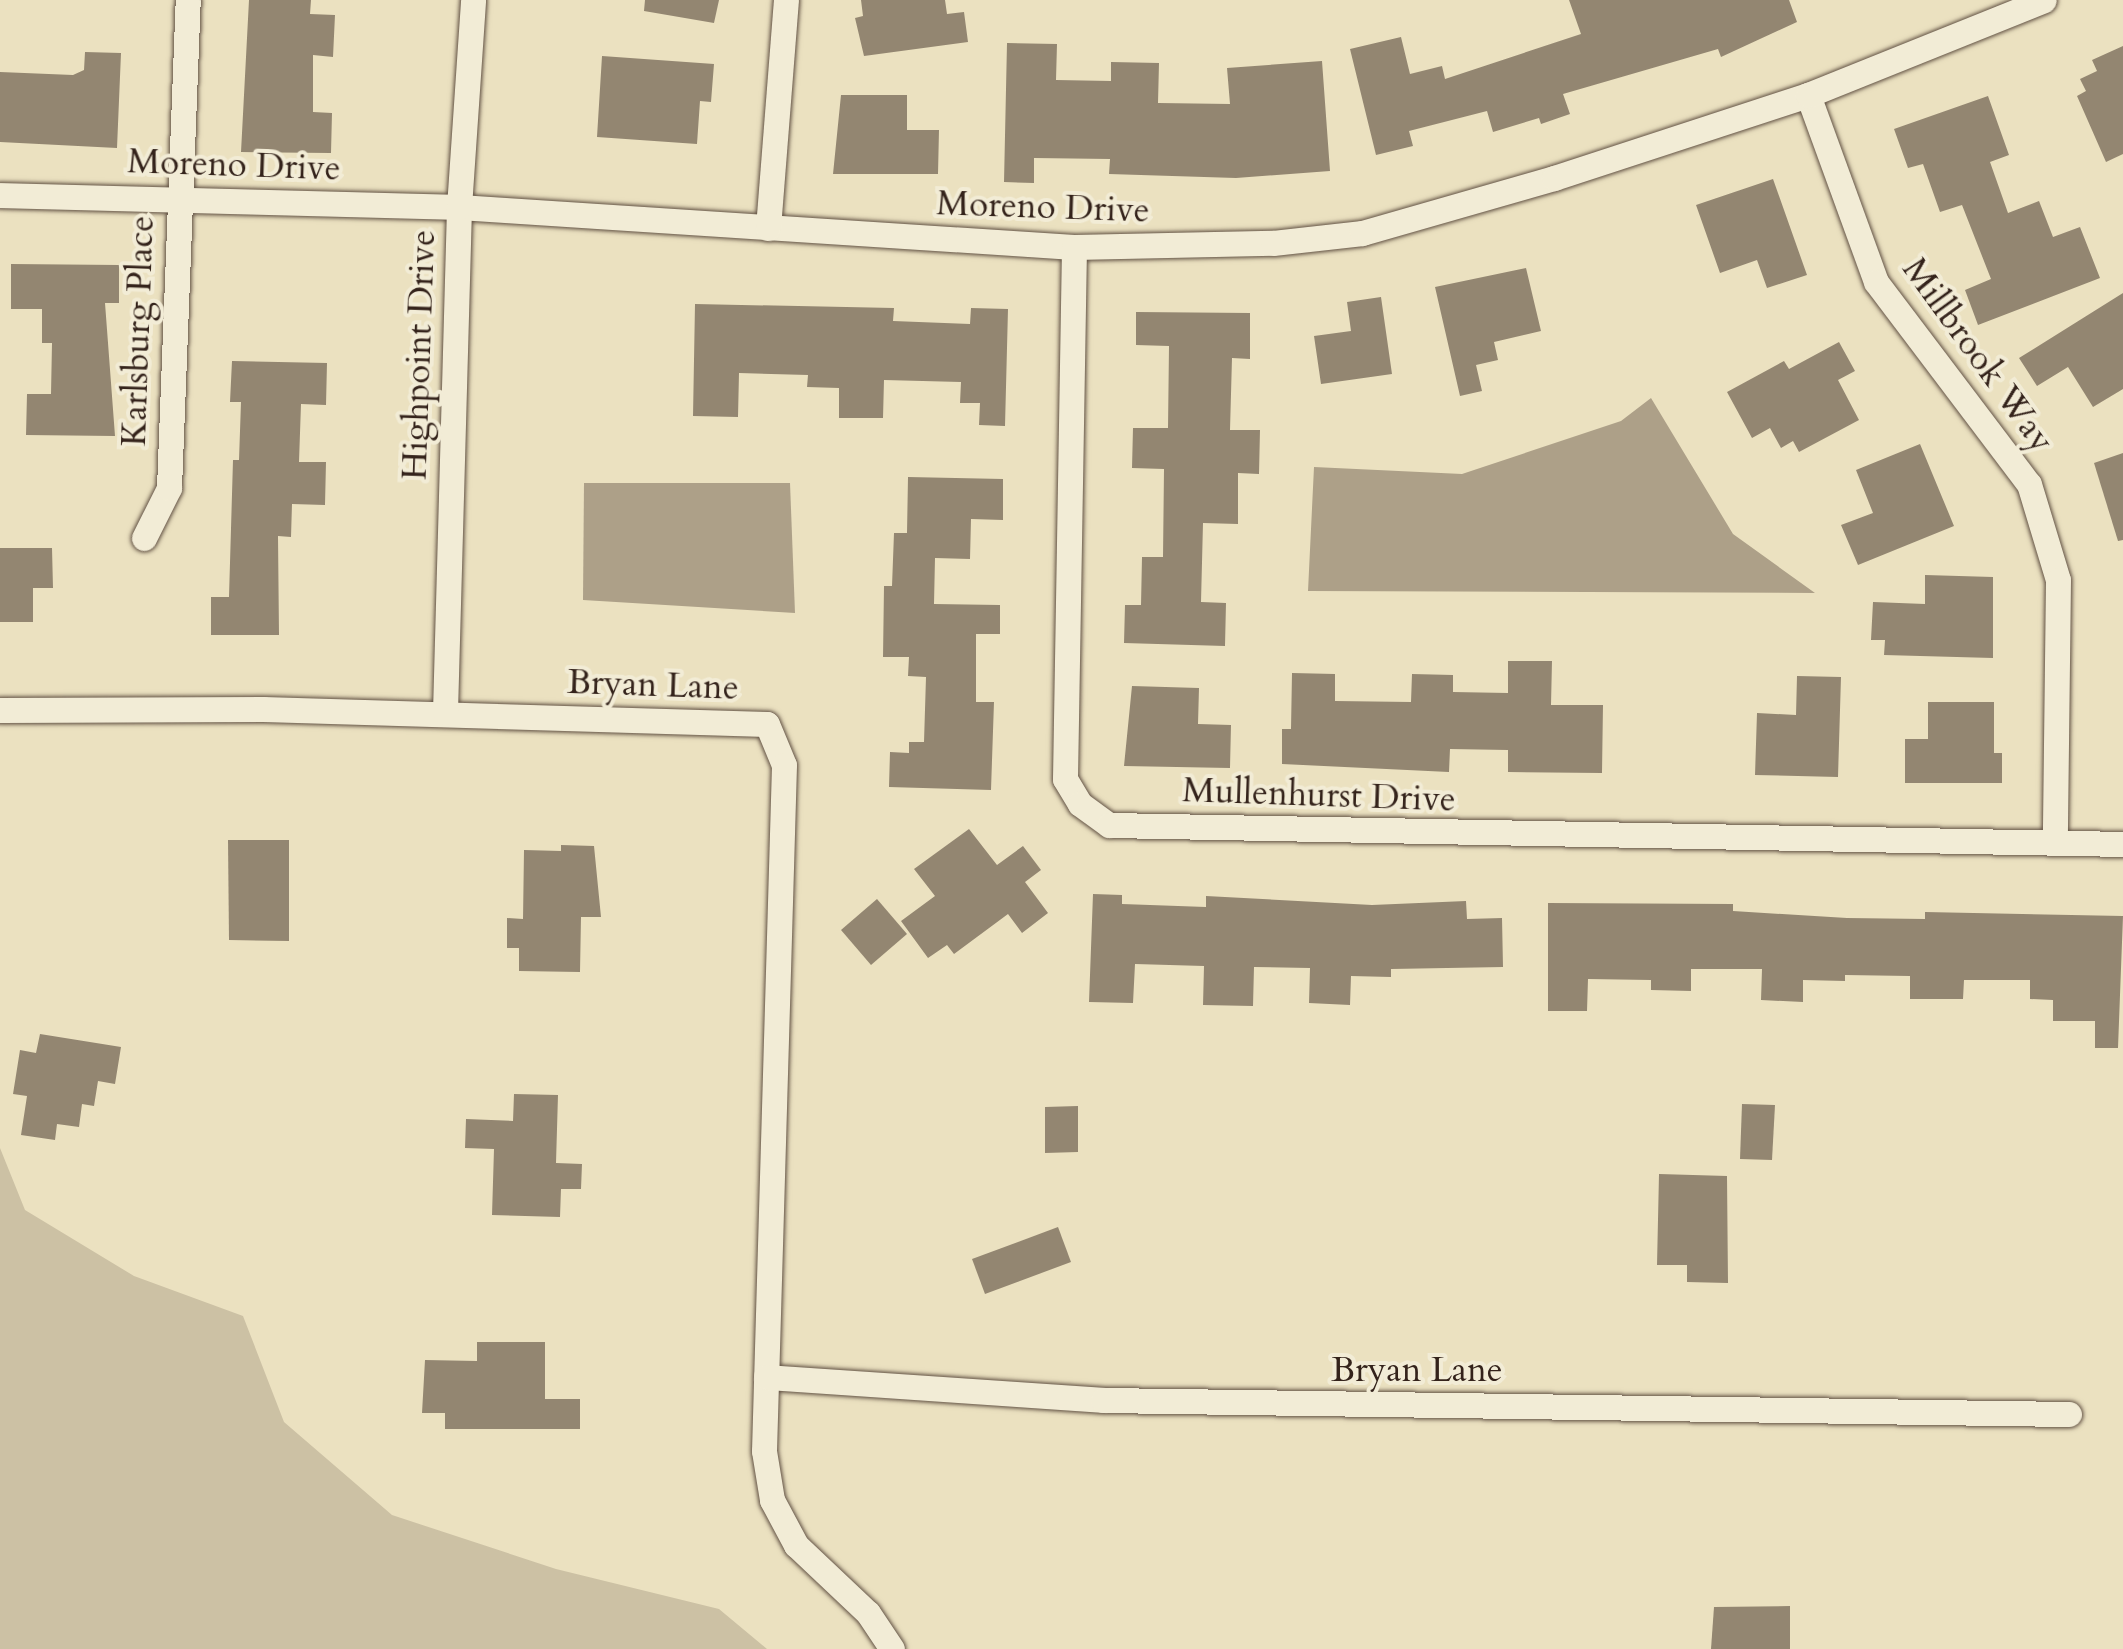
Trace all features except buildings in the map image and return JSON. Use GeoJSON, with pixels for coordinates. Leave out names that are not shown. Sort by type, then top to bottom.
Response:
{"type":"FeatureCollection","features":[{"type":"Feature","properties":{"kind":"street","name":"Karlsburg Place"},"geometry":{"type":"LineString","coordinates":[[144,538],[169,488],[188,0]]}},
{"type":"Feature","properties":{"kind":"street","name":"Highpoint Drive"},"geometry":{"type":"LineString","coordinates":[[445,712],[459,207],[474,0]]}},
{"type":"Feature","properties":{"kind":"street"},"geometry":{"type":"LineString","coordinates":[[768,228],[786,0]]}},
{"type":"Feature","properties":{"kind":"street","name":"Moreno Drive"},"geometry":{"type":"LineString","coordinates":[[0,195],[459,207],[1074,248],[1273,243],[1362,232],[1808,95],[2044,0]]}},
{"type":"Feature","properties":{"kind":"street","name":"Millbrook Way"},"geometry":{"type":"LineString","coordinates":[[1808,95],[1876,282],[2029,484],[2058,580],[2056,842]]}},
{"type":"Feature","properties":{"kind":"street","name":"Mullenhurst Drive"},"geometry":{"type":"LineString","coordinates":[[1074,248],[1065,779],[1080,804],[1109,824],[2123,844]]}},
{"type":"Feature","properties":{"kind":"street","name":"Bryan Lane"},"geometry":{"type":"LineString","coordinates":[[0,710],[445,712],[767,724],[784,765],[764,1451],[772,1500],[796,1545],[868,1612],[892,1649]]}},
{"type":"Feature","properties":{"kind":"street","name":"Bryan Lane"},"geometry":{"type":"LineString","coordinates":[[766,1377],[1103,1400],[2069,1414]]}},
{"type":"Feature","properties":{"kind":"shaded area"},"geometry":{"type":"Polygon","coordinates":[[[1651,398],[1733,534],[1815,593],[1308,591],[1314,467],[1462,474],[1621,421],[1651,398]]]}},
{"type":"Feature","properties":{"kind":"shaded area"},"geometry":{"type":"Polygon","coordinates":[[[584,483],[790,483],[795,613],[583,600],[584,483]]]}},
{"type":"Feature","properties":{"kind":"shaded area"},"geometry":{"type":"Polygon","coordinates":[[[0,1148],[25,1210],[134,1276],[243,1316],[284,1422],[392,1515],[556,1569],[719,1609],[767,1649],[0,1649],[0,1148]]]}}]}
